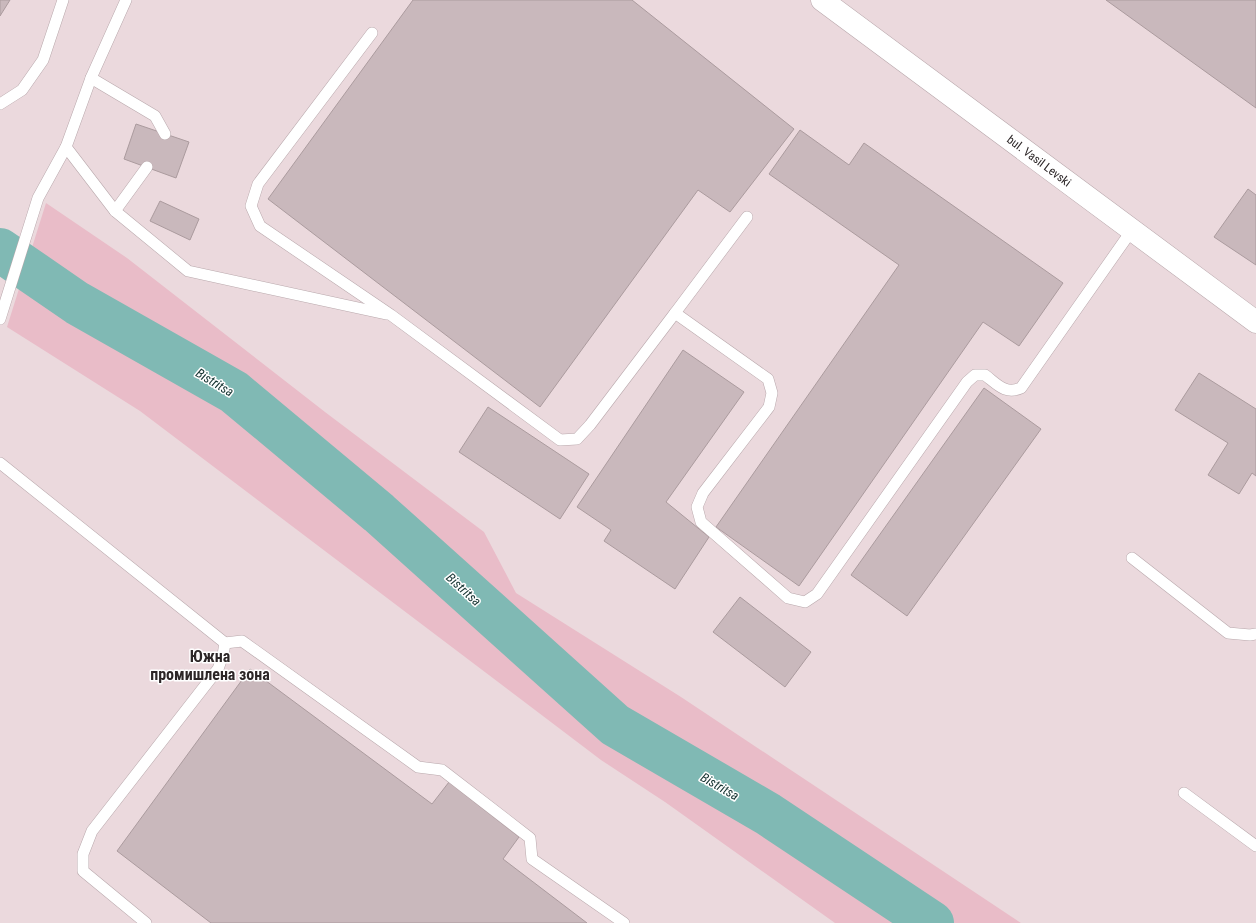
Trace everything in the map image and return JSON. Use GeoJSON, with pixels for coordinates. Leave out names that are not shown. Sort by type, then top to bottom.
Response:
{"type":"FeatureCollection","features":[{"type":"Feature","properties":{"kind":"street","name":"bul. Vasil Levski"},"geometry":{"type":"LineString","coordinates":[[822,0],[1132,230],[1253,314]]}},
{"type":"Feature","properties":{"kind":"lane"},"geometry":{"type":"LineString","coordinates":[[0,104],[22,90],[42,60],[63,0]]}},
{"type":"Feature","properties":{"kind":"lane"},"geometry":{"type":"LineString","coordinates":[[0,319],[38,198],[66,147],[91,78],[126,0]]}},
{"type":"Feature","properties":{"kind":"lane"},"geometry":{"type":"LineString","coordinates":[[372,33],[258,184],[251,206],[260,226],[392,315],[560,440],[577,439],[590,425],[747,218]]}},
{"type":"Feature","properties":{"kind":"lane"},"geometry":{"type":"LineString","coordinates":[[91,78],[156,116],[165,134]]}},
{"type":"Feature","properties":{"kind":"lane"},"geometry":{"type":"LineString","coordinates":[[66,147],[115,211],[188,271],[392,315]]}},
{"type":"Feature","properties":{"kind":"lane"},"geometry":{"type":"LineString","coordinates":[[115,211],[147,167]]}},
{"type":"Feature","properties":{"kind":"lane"},"geometry":{"type":"LineString","coordinates":[[675,313],[768,379],[772,393],[769,407],[703,493],[697,507],[701,522],[788,598],[805,602],[817,594],[967,382],[975,376],[985,375],[1004,390],[1014,391],[1021,388],[1132,230]]}},
{"type":"Feature","properties":{"kind":"lane"},"geometry":{"type":"LineString","coordinates":[[0,463],[225,644],[242,641],[418,767],[442,770],[530,838],[532,859],[624,923]]}},
{"type":"Feature","properties":{"kind":"lane"},"geometry":{"type":"LineString","coordinates":[[1132,558],[1228,633],[1250,635],[1256,634]]}},
{"type":"Feature","properties":{"kind":"lane"},"geometry":{"type":"LineString","coordinates":[[146,923],[83,871],[82,854],[92,831],[218,670],[225,644]]}},
{"type":"Feature","properties":{"kind":"lane"},"geometry":{"type":"LineString","coordinates":[[1184,793],[1256,846]]}},
{"type":"Feature","properties":{"kind":"shaded area"},"geometry":{"type":"Polygon","coordinates":[[[46,203],[127,258],[325,412],[484,532],[516,593],[681,697],[1021,923],[835,923],[665,802],[601,760],[140,411],[7,327],[46,203]]]}},
{"type":"Feature","properties":{"kind":"building"},"geometry":{"type":"Polygon","coordinates":[[[0,0],[10,0],[0,16],[0,0]]]}},
{"type":"Feature","properties":{"kind":"building"},"geometry":{"type":"Polygon","coordinates":[[[413,0],[632,0],[794,129],[730,212],[698,190],[540,407],[268,199],[413,0]]]}},
{"type":"Feature","properties":{"kind":"building"},"geometry":{"type":"Polygon","coordinates":[[[1106,0],[1256,0],[1256,108],[1106,0]]]}},
{"type":"Feature","properties":{"kind":"building"},"geometry":{"type":"Polygon","coordinates":[[[136,124],[189,142],[176,178],[124,159],[136,124]]]}},
{"type":"Feature","properties":{"kind":"building"},"geometry":{"type":"Polygon","coordinates":[[[800,130],[849,165],[864,143],[1063,283],[1019,346],[983,322],[799,586],[716,527],[899,265],[769,174],[800,130]]]}},
{"type":"Feature","properties":{"kind":"building"},"geometry":{"type":"Polygon","coordinates":[[[1248,189],[1256,195],[1256,265],[1214,237],[1248,189]]]}},
{"type":"Feature","properties":{"kind":"building"},"geometry":{"type":"Polygon","coordinates":[[[160,201],[199,219],[190,240],[150,221],[160,201]]]}},
{"type":"Feature","properties":{"kind":"building"},"geometry":{"type":"Polygon","coordinates":[[[683,350],[744,392],[666,502],[709,537],[675,589],[604,541],[611,530],[577,507],[683,350]]]}},
{"type":"Feature","properties":{"kind":"building"},"geometry":{"type":"Polygon","coordinates":[[[1199,373],[1256,409],[1256,476],[1252,473],[1239,494],[1208,475],[1228,443],[1175,410],[1199,373]]]}},
{"type":"Feature","properties":{"kind":"building"},"geometry":{"type":"Polygon","coordinates":[[[984,388],[1041,429],[907,616],[851,575],[984,388]]]}},
{"type":"Feature","properties":{"kind":"building"},"geometry":{"type":"Polygon","coordinates":[[[488,407],[589,474],[560,519],[459,452],[488,407]]]}},
{"type":"Feature","properties":{"kind":"building"},"geometry":{"type":"Polygon","coordinates":[[[740,597],[811,652],[785,687],[713,632],[740,597]]]}},
{"type":"Feature","properties":{"kind":"building"},"geometry":{"type":"Polygon","coordinates":[[[250,669],[432,804],[449,782],[519,837],[503,859],[587,923],[211,923],[117,851],[250,669]]]}},
{"type":"Feature","properties":{"kind":"waterway","name":"Bistritsa"},"geometry":{"type":"LineString","coordinates":[[0,250],[77,303],[234,392],[379,513],[615,725],[768,814],[932,923]]}},
{"type":"Feature","properties":{"kind":"district","name":"Южна промишлена зона"},"geometry":{"type":"Point","coordinates":[210,665]}}]}
